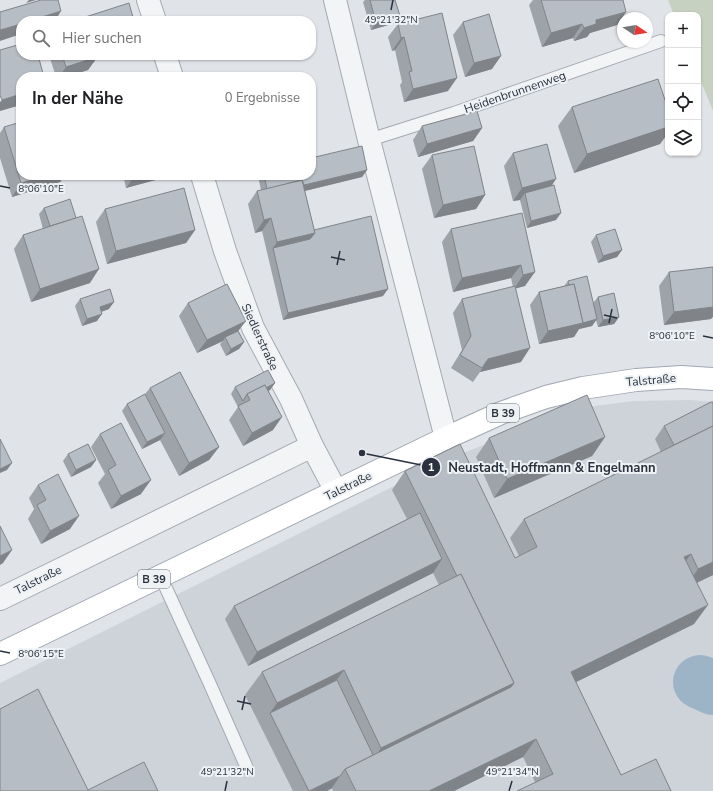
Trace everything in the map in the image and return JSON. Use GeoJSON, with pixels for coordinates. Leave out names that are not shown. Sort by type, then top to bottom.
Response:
{"type":"FeatureCollection","features":[{"type":"Feature","properties":{"kind":"main road","name":"Talstraße"},"geometry":{"type":"LineString","coordinates":[[0,654],[160,575],[446,438],[501,414],[538,400],[583,388],[636,380],[681,377],[713,379]]}},
{"type":"Feature","properties":{"kind":"street"},"geometry":{"type":"LineString","coordinates":[[148,0],[153,16]]}},
{"type":"Feature","properties":{"kind":"street"},"geometry":{"type":"LineString","coordinates":[[335,0],[369,140],[446,438]]}},
{"type":"Feature","properties":{"kind":"street"},"geometry":{"type":"LineString","coordinates":[[167,60],[170,72]]}},
{"type":"Feature","properties":{"kind":"street","name":"Siedlerstraße"},"geometry":{"type":"LineString","coordinates":[[204,180],[225,251],[253,328],[291,399],[312,446],[336,491]]}},
{"type":"Feature","properties":{"kind":"street","name":"Talstraße"},"geometry":{"type":"LineString","coordinates":[[0,599],[312,446]]}},
{"type":"Feature","properties":{"kind":"lane","name":"Heidenbrunnenweg"},"geometry":{"type":"LineString","coordinates":[[369,140],[454,113],[661,41]]}},
{"type":"Feature","properties":{"kind":"lane"},"geometry":{"type":"LineString","coordinates":[[160,575],[247,768]]}},
{"type":"Feature","properties":{"kind":"shaded area"},"geometry":{"type":"Polygon","coordinates":[[[690,400],[713,402],[713,791],[0,791],[0,683],[452,457],[586,407],[634,401],[690,400]]]}},
{"type":"Feature","properties":{"kind":"green space"},"geometry":{"type":"Polygon","coordinates":[[[668,0],[713,0],[713,111],[701,81],[701,12],[673,12],[668,0]]]}},
{"type":"Feature","properties":{"kind":"building"},"geometry":{"type":"Polygon","coordinates":[[[41,0],[58,0],[61,11],[45,16],[16,16],[16,25],[0,30],[0,12],[41,0]]]}},
{"type":"Feature","properties":{"kind":"building"},"geometry":{"type":"Polygon","coordinates":[[[370,0],[395,0],[400,16],[376,23],[370,0]]]}},
{"type":"Feature","properties":{"kind":"building"},"geometry":{"type":"Polygon","coordinates":[[[541,0],[623,0],[626,12],[617,12],[617,14],[596,20],[596,24],[584,28],[582,24],[551,33],[541,0]]]}},
{"type":"Feature","properties":{"kind":"building"},"geometry":{"type":"Polygon","coordinates":[[[129,3],[133,16],[89,16],[129,3]]]}},
{"type":"Feature","properties":{"kind":"building"},"geometry":{"type":"Polygon","coordinates":[[[442,13],[457,78],[413,89],[409,72],[412,71],[404,37],[401,38],[398,24],[442,13]]]}},
{"type":"Feature","properties":{"kind":"building"},"geometry":{"type":"Polygon","coordinates":[[[489,14],[501,56],[474,63],[463,22],[489,14]]]}},
{"type":"Feature","properties":{"kind":"building"},"geometry":{"type":"Polygon","coordinates":[[[16,45],[16,60],[39,60],[43,72],[16,72],[16,96],[2,100],[0,95],[0,50],[16,45]]]}},
{"type":"Feature","properties":{"kind":"building"},"geometry":{"type":"Polygon","coordinates":[[[64,60],[88,60],[66,67],[64,60]]]}},
{"type":"Feature","properties":{"kind":"building"},"geometry":{"type":"Polygon","coordinates":[[[658,79],[665,100],[665,128],[587,154],[572,107],[658,79]]]}},
{"type":"Feature","properties":{"kind":"building"},"geometry":{"type":"Polygon","coordinates":[[[477,111],[482,128],[427,144],[422,126],[477,111]]]}},
{"type":"Feature","properties":{"kind":"building"},"geometry":{"type":"Polygon","coordinates":[[[16,123],[16,167],[4,127],[16,123]]]}},
{"type":"Feature","properties":{"kind":"building"},"geometry":{"type":"Polygon","coordinates":[[[547,144],[556,179],[522,188],[513,153],[547,144]]]}},
{"type":"Feature","properties":{"kind":"building"},"geometry":{"type":"Polygon","coordinates":[[[362,146],[367,170],[304,185],[302,180],[316,180],[316,157],[362,146]]]}},
{"type":"Feature","properties":{"kind":"building"},"geometry":{"type":"Polygon","coordinates":[[[474,146],[485,195],[443,205],[432,155],[474,146]]]}},
{"type":"Feature","properties":{"kind":"building"},"geometry":{"type":"Polygon","coordinates":[[[20,180],[31,180],[21,183],[20,180]]]}},
{"type":"Feature","properties":{"kind":"building"},"geometry":{"type":"Polygon","coordinates":[[[265,180],[302,180],[267,189],[265,180]]]}},
{"type":"Feature","properties":{"kind":"building"},"geometry":{"type":"Polygon","coordinates":[[[302,180],[315,233],[277,242],[271,218],[264,220],[257,191],[302,180]]]}},
{"type":"Feature","properties":{"kind":"building"},"geometry":{"type":"Polygon","coordinates":[[[554,185],[561,213],[531,221],[525,193],[554,185]]]}},
{"type":"Feature","properties":{"kind":"building"},"geometry":{"type":"Polygon","coordinates":[[[184,188],[195,230],[116,251],[105,209],[184,188]]]}},
{"type":"Feature","properties":{"kind":"building"},"geometry":{"type":"Polygon","coordinates":[[[70,199],[76,218],[50,226],[44,208],[70,199]]]}},
{"type":"Feature","properties":{"kind":"building"},"geometry":{"type":"Polygon","coordinates":[[[522,213],[535,272],[523,275],[521,265],[462,278],[451,229],[522,213]]]}},
{"type":"Feature","properties":{"kind":"building"},"geometry":{"type":"Polygon","coordinates":[[[82,216],[99,269],[40,289],[23,235],[82,216]]]}},
{"type":"Feature","properties":{"kind":"building"},"geometry":{"type":"Polygon","coordinates":[[[371,216],[388,289],[288,313],[273,248],[310,239],[315,233],[314,230],[371,216]]]}},
{"type":"Feature","properties":{"kind":"building"},"geometry":{"type":"Polygon","coordinates":[[[615,229],[622,250],[603,256],[596,235],[615,229]]]}},
{"type":"Feature","properties":{"kind":"building"},"geometry":{"type":"Polygon","coordinates":[[[713,267],[713,307],[674,312],[669,272],[713,267]]]}},
{"type":"Feature","properties":{"kind":"building"},"geometry":{"type":"Polygon","coordinates":[[[587,276],[597,319],[583,323],[574,284],[569,285],[568,281],[587,276]]]}},
{"type":"Feature","properties":{"kind":"building"},"geometry":{"type":"Polygon","coordinates":[[[227,284],[246,321],[207,340],[188,303],[227,284]]]}},
{"type":"Feature","properties":{"kind":"building"},"geometry":{"type":"Polygon","coordinates":[[[574,284],[583,323],[548,331],[539,292],[574,284]]]}},
{"type":"Feature","properties":{"kind":"building"},"geometry":{"type":"Polygon","coordinates":[[[515,286],[530,348],[488,359],[482,368],[460,355],[471,336],[462,299],[515,286]]]}},
{"type":"Feature","properties":{"kind":"building"},"geometry":{"type":"Polygon","coordinates":[[[110,289],[114,302],[100,307],[102,314],[87,319],[80,299],[110,289]]]}},
{"type":"Feature","properties":{"kind":"building"},"geometry":{"type":"Polygon","coordinates":[[[614,293],[619,317],[603,320],[598,297],[614,293]]]}},
{"type":"Feature","properties":{"kind":"building"},"geometry":{"type":"Polygon","coordinates":[[[238,331],[244,342],[231,349],[225,337],[238,331]]]}},
{"type":"Feature","properties":{"kind":"building"},"geometry":{"type":"Polygon","coordinates":[[[268,370],[275,383],[266,388],[265,385],[247,394],[243,401],[235,387],[268,370]]]}},
{"type":"Feature","properties":{"kind":"building"},"geometry":{"type":"Polygon","coordinates":[[[180,372],[219,447],[189,463],[150,388],[180,372]]]}},
{"type":"Feature","properties":{"kind":"building"},"geometry":{"type":"Polygon","coordinates":[[[265,385],[282,417],[252,433],[238,406],[250,400],[247,394],[265,385]]]}},
{"type":"Feature","properties":{"kind":"building"},"geometry":{"type":"Polygon","coordinates":[[[145,394],[165,433],[147,442],[127,404],[145,394]]]}},
{"type":"Feature","properties":{"kind":"building"},"geometry":{"type":"Polygon","coordinates":[[[587,395],[605,437],[507,479],[489,438],[587,395]]]}},
{"type":"Feature","properties":{"kind":"building"},"geometry":{"type":"Polygon","coordinates":[[[713,402],[713,426],[674,445],[664,426],[713,402]]]}},
{"type":"Feature","properties":{"kind":"building"},"geometry":{"type":"Polygon","coordinates":[[[121,423],[151,480],[121,496],[108,470],[116,465],[100,434],[121,423]]]}},
{"type":"Feature","properties":{"kind":"building"},"geometry":{"type":"Polygon","coordinates":[[[713,426],[713,562],[698,569],[691,554],[684,557],[708,605],[571,672],[621,775],[656,759],[671,791],[517,791],[553,774],[536,739],[429,791],[356,791],[345,769],[511,687],[514,683],[461,574],[457,576],[405,471],[460,444],[515,558],[537,547],[524,519],[713,426]]]}},
{"type":"Feature","properties":{"kind":"building"},"geometry":{"type":"Polygon","coordinates":[[[0,439],[12,463],[0,469],[0,439]]]}},
{"type":"Feature","properties":{"kind":"building"},"geometry":{"type":"Polygon","coordinates":[[[88,444],[96,460],[76,470],[68,454],[88,444]]]}},
{"type":"Feature","properties":{"kind":"building"},"geometry":{"type":"Polygon","coordinates":[[[58,474],[79,516],[50,531],[37,505],[46,500],[38,485],[58,474]]]}},
{"type":"Feature","properties":{"kind":"building"},"geometry":{"type":"Polygon","coordinates":[[[420,513],[442,559],[257,652],[234,606],[420,513]]]}},
{"type":"Feature","properties":{"kind":"building"},"geometry":{"type":"Polygon","coordinates":[[[0,526],[12,550],[0,556],[0,526]]]}},
{"type":"Feature","properties":{"kind":"building"},"geometry":{"type":"Polygon","coordinates":[[[461,574],[514,683],[381,748],[344,670],[277,703],[262,672],[461,574]]]}},
{"type":"Feature","properties":{"kind":"building"},"geometry":{"type":"Polygon","coordinates":[[[337,680],[373,755],[345,769],[340,776],[309,791],[270,713],[337,680]]]}},
{"type":"Feature","properties":{"kind":"building"},"geometry":{"type":"Polygon","coordinates":[[[38,689],[88,790],[144,762],[158,791],[0,791],[0,709],[38,689]]]}},
{"type":"Feature","properties":{"kind":"waterway"},"geometry":{"type":"LineString","coordinates":[[700,682],[713,688]]}},
{"type":"Feature","properties":{"kind":"place","name":"Neustadt, Hoffmann & Engelmann"},"geometry":{"type":"Point","coordinates":[362,453]}}]}
